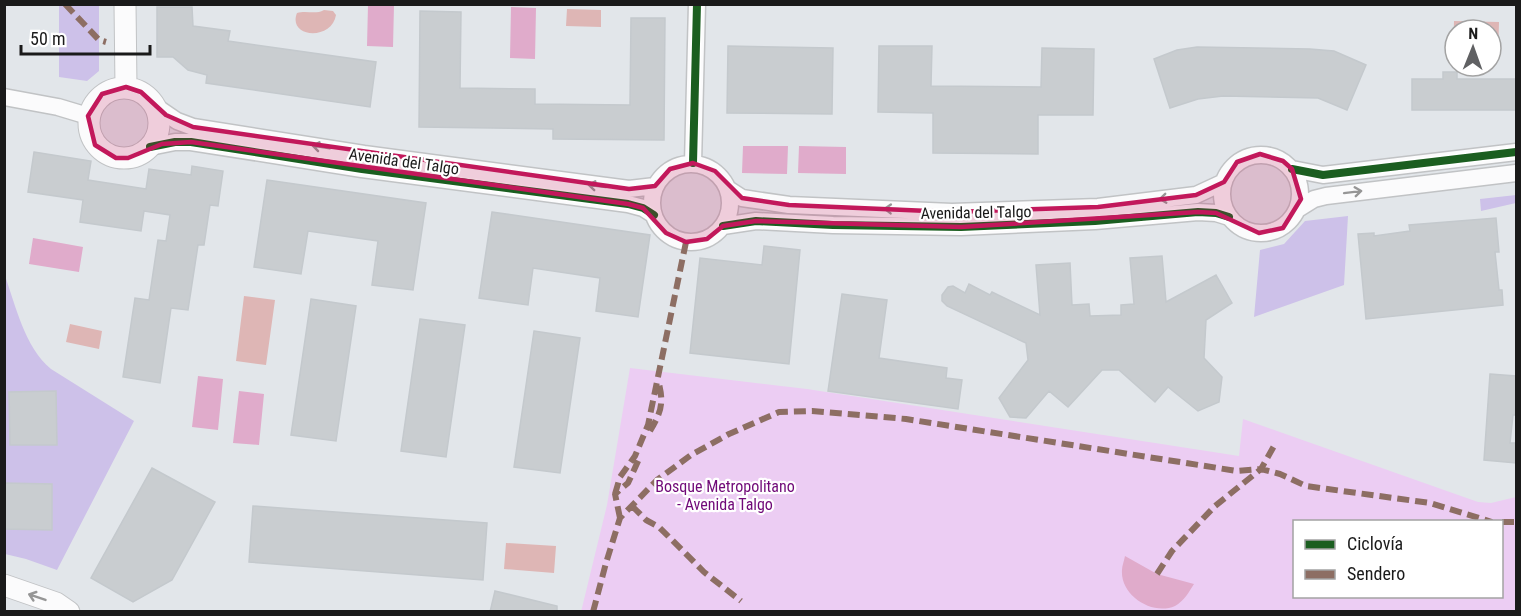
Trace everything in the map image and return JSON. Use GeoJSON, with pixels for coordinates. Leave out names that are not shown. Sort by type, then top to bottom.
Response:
{"type":"FeatureCollection","features":[{"type":"Feature","properties":{"kind":"street"},"geometry":{"type":"LineString","coordinates":[[125,4],[126,87]]}},
{"type":"Feature","properties":{"kind":"street"},"geometry":{"type":"LineString","coordinates":[[693,163],[697,4]]}},
{"type":"Feature","properties":{"kind":"street"},"geometry":{"type":"LineString","coordinates":[[126,87],[141,92],[155,106],[159,117],[156,138],[140,155],[116,158],[104,153],[95,145],[90,134],[88,116],[102,94],[112,89],[126,87]]}},
{"type":"Feature","properties":{"kind":"street"},"geometry":{"type":"LineString","coordinates":[[4,97],[58,107],[88,116]]}},
{"type":"Feature","properties":{"kind":"street","name":"Avenida del Talgo"},"geometry":{"type":"LineString","coordinates":[[155,106],[177,121],[193,127],[344,151],[609,187],[629,189],[655,186]]}},
{"type":"Feature","properties":{"kind":"street","name":"Avenida del Talgo"},"geometry":{"type":"LineString","coordinates":[[150,147],[175,142],[191,142],[362,169],[628,204],[643,208],[654,215]]}},
{"type":"Feature","properties":{"kind":"street"},"geometry":{"type":"LineString","coordinates":[[1292,169],[1323,175],[1516,152]]}},
{"type":"Feature","properties":{"kind":"street"},"geometry":{"type":"LineString","coordinates":[[1260,154],[1273,156],[1292,169],[1301,188],[1298,209],[1292,219],[1282,228],[1259,234],[1247,231],[1229,218],[1222,200],[1224,182],[1229,171],[1238,162],[1260,154]]}},
{"type":"Feature","properties":{"kind":"street"},"geometry":{"type":"LineString","coordinates":[[693,163],[704,165],[723,179],[728,189],[730,208],[723,226],[707,239],[686,242],[675,239],[658,225],[651,205],[655,186],[661,177],[670,169],[693,163]]}},
{"type":"Feature","properties":{"kind":"street"},"geometry":{"type":"LineString","coordinates":[[1298,209],[1314,199],[1326,196],[1516,173]]}},
{"type":"Feature","properties":{"kind":"street","name":"Avenida del Talgo"},"geometry":{"type":"LineString","coordinates":[[728,189],[742,198],[789,205],[952,212],[1098,207],[1196,195],[1224,182]]}},
{"type":"Feature","properties":{"kind":"street","name":"Avenida del Talgo"},"geometry":{"type":"LineString","coordinates":[[723,226],[756,221],[961,227],[1095,221],[1198,212],[1216,213],[1229,218]]}},
{"type":"Feature","properties":{"kind":"street"},"geometry":{"type":"LineString","coordinates":[[4,585],[56,603],[69,612]]}},
{"type":"Feature","properties":{"kind":"highlighted area"},"geometry":{"type":"Polygon","coordinates":[[[126,87],[141,92],[166,115],[193,127],[629,189],[655,186],[670,169],[693,163],[715,171],[742,198],[789,205],[952,212],[1098,207],[1196,195],[1224,182],[1237,162],[1260,154],[1283,161],[1292,169],[1301,199],[1283,228],[1259,233],[1216,213],[1198,212],[961,227],[756,221],[723,226],[707,239],[686,242],[666,233],[643,208],[628,204],[191,142],[162,144],[128,158],[116,158],[95,145],[88,116],[102,94],[126,87]]]}},
{"type":"Feature","properties":{"kind":"shaded area"},"geometry":{"type":"Polygon","coordinates":[[[59,5],[99,5],[99,71],[87,81],[59,77],[59,5]]]}},
{"type":"Feature","properties":{"kind":"shaded area"},"geometry":{"type":"Polygon","coordinates":[[[368,5],[394,5],[393,47],[367,46],[368,5]]]}},
{"type":"Feature","properties":{"kind":"shaded area"},"geometry":{"type":"Polygon","coordinates":[[[511,7],[536,8],[535,59],[510,58],[511,7]]]}},
{"type":"Feature","properties":{"kind":"shaded area"},"geometry":{"type":"Polygon","coordinates":[[[567,9],[601,10],[601,27],[566,26],[567,9]]]}},
{"type":"Feature","properties":{"kind":"shaded area"},"geometry":{"type":"Polygon","coordinates":[[[333,11],[336,15],[333,23],[327,29],[311,33],[298,28],[297,13],[333,11]]]}},
{"type":"Feature","properties":{"kind":"shaded area"},"geometry":{"type":"Polygon","coordinates":[[[743,146],[788,146],[787,174],[742,173],[743,146]]]}},
{"type":"Feature","properties":{"kind":"shaded area"},"geometry":{"type":"Polygon","coordinates":[[[799,146],[846,147],[846,174],[798,173],[799,146]]]}},
{"type":"Feature","properties":{"kind":"shaded area"},"geometry":{"type":"Polygon","coordinates":[[[1516,195],[1516,203],[1481,211],[1480,199],[1516,195]]]}},
{"type":"Feature","properties":{"kind":"shaded area"},"geometry":{"type":"Polygon","coordinates":[[[1348,216],[1344,285],[1254,317],[1260,250],[1284,244],[1305,221],[1348,216]]]}},
{"type":"Feature","properties":{"kind":"shaded area"},"geometry":{"type":"Polygon","coordinates":[[[33,238],[83,247],[79,272],[29,264],[33,238]]]}},
{"type":"Feature","properties":{"kind":"shaded area"},"geometry":{"type":"Polygon","coordinates":[[[4,273],[27,337],[42,360],[51,369],[134,421],[57,570],[5,554],[4,273]]]}},
{"type":"Feature","properties":{"kind":"shaded area"},"geometry":{"type":"Polygon","coordinates":[[[244,296],[275,300],[266,365],[236,361],[244,296]]]}},
{"type":"Feature","properties":{"kind":"shaded area"},"geometry":{"type":"Polygon","coordinates":[[[70,324],[102,331],[99,349],[66,342],[70,324]]]}},
{"type":"Feature","properties":{"kind":"shaded area"},"geometry":{"type":"Polygon","coordinates":[[[198,376],[223,379],[218,430],[192,427],[198,376]]]}},
{"type":"Feature","properties":{"kind":"shaded area"},"geometry":{"type":"Polygon","coordinates":[[[239,391],[264,394],[259,445],[233,443],[239,391]]]}},
{"type":"Feature","properties":{"kind":"shaded area"},"geometry":{"type":"Polygon","coordinates":[[[506,543],[556,546],[554,573],[504,569],[506,543]]]}},
{"type":"Feature","properties":{"kind":"shaded area"},"geometry":{"type":"Polygon","coordinates":[[[1125,556],[1157,574],[1194,584],[1184,599],[1175,606],[1157,608],[1148,606],[1139,601],[1126,588],[1122,570],[1125,556]]]}},
{"type":"Feature","properties":{"kind":"green space","name":"Bosque Metropolitano - Avenida Talgo"},"geometry":{"type":"Polygon","coordinates":[[[630,368],[807,389],[1239,456],[1243,419],[1478,502],[1491,503],[1516,497],[1516,611],[581,612],[607,505],[630,368]]]}},
{"type":"Feature","properties":{"kind":"building"},"geometry":{"type":"Polygon","coordinates":[[[157,7],[192,7],[193,26],[230,31],[228,41],[376,62],[370,107],[206,83],[207,75],[188,70],[173,57],[157,57],[157,7]]]}},
{"type":"Feature","properties":{"kind":"building"},"geometry":{"type":"Polygon","coordinates":[[[420,11],[461,12],[460,88],[535,89],[535,104],[630,105],[631,18],[665,18],[664,140],[553,139],[553,129],[419,127],[420,11]]]}},
{"type":"Feature","properties":{"kind":"building"},"geometry":{"type":"Polygon","coordinates":[[[728,46],[833,48],[832,114],[727,113],[728,46]]]}},
{"type":"Feature","properties":{"kind":"building"},"geometry":{"type":"Polygon","coordinates":[[[879,46],[932,46],[931,86],[1041,87],[1042,48],[1094,49],[1093,115],[1038,115],[1038,154],[933,153],[933,113],[878,112],[879,46]]]}},
{"type":"Feature","properties":{"kind":"building"},"geometry":{"type":"Polygon","coordinates":[[[1197,47],[1334,51],[1366,65],[1347,110],[1318,98],[1223,96],[1198,99],[1170,108],[1154,59],[1177,50],[1197,47]]]}},
{"type":"Feature","properties":{"kind":"building"},"geometry":{"type":"Polygon","coordinates":[[[1412,79],[1516,79],[1516,110],[1412,110],[1412,79]]]}},
{"type":"Feature","properties":{"kind":"building"},"geometry":{"type":"Polygon","coordinates":[[[34,152],[91,161],[88,180],[146,189],[149,169],[191,175],[192,166],[223,171],[218,206],[210,205],[204,245],[198,245],[188,310],[171,308],[160,383],[123,377],[135,298],[149,300],[158,240],[166,241],[170,215],[144,211],[141,231],[80,222],[83,200],[28,192],[34,152]]]}},
{"type":"Feature","properties":{"kind":"building"},"geometry":{"type":"Polygon","coordinates":[[[267,180],[426,203],[413,290],[372,285],[378,241],[308,231],[301,274],[254,267],[267,180]]]}},
{"type":"Feature","properties":{"kind":"building"},"geometry":{"type":"Polygon","coordinates":[[[492,212],[650,235],[638,317],[596,311],[600,278],[533,268],[528,305],[479,298],[492,212]]]}},
{"type":"Feature","properties":{"kind":"building"},"geometry":{"type":"Polygon","coordinates":[[[1496,218],[1499,252],[1495,252],[1503,305],[1366,319],[1358,234],[1374,233],[1374,236],[1410,231],[1409,225],[1496,218]]]}},
{"type":"Feature","properties":{"kind":"building"},"geometry":{"type":"Polygon","coordinates":[[[764,246],[800,250],[789,364],[690,353],[700,258],[762,265],[764,246]]]}},
{"type":"Feature","properties":{"kind":"building"},"geometry":{"type":"Polygon","coordinates":[[[1162,256],[1166,302],[1216,275],[1232,303],[1206,320],[1204,358],[1222,377],[1219,402],[1198,411],[1168,387],[1155,402],[1119,370],[1102,370],[1068,407],[1049,391],[1026,418],[1010,417],[999,398],[1028,360],[1026,343],[947,306],[942,301],[942,295],[948,287],[953,286],[965,293],[969,284],[990,295],[992,292],[1040,315],[1036,265],[1070,263],[1072,305],[1089,304],[1090,316],[1121,315],[1121,305],[1134,304],[1130,258],[1162,256]]]}},
{"type":"Feature","properties":{"kind":"building"},"geometry":{"type":"Polygon","coordinates":[[[842,294],[887,300],[879,358],[947,368],[946,378],[962,380],[958,409],[828,391],[842,294]]]}},
{"type":"Feature","properties":{"kind":"building"},"geometry":{"type":"Polygon","coordinates":[[[311,299],[356,306],[336,441],[291,435],[311,299]]]}},
{"type":"Feature","properties":{"kind":"building"},"geometry":{"type":"Polygon","coordinates":[[[420,319],[465,325],[446,457],[401,451],[420,319]]]}},
{"type":"Feature","properties":{"kind":"building"},"geometry":{"type":"Polygon","coordinates":[[[534,331],[580,338],[560,473],[514,467],[534,331]]]}},
{"type":"Feature","properties":{"kind":"building"},"geometry":{"type":"Polygon","coordinates":[[[1490,374],[1516,376],[1516,415],[1513,415],[1510,443],[1516,443],[1516,463],[1484,460],[1490,374]]]}},
{"type":"Feature","properties":{"kind":"building"},"geometry":{"type":"Polygon","coordinates":[[[56,391],[57,445],[10,445],[9,392],[56,391]]]}},
{"type":"Feature","properties":{"kind":"building"},"geometry":{"type":"Polygon","coordinates":[[[152,468],[215,502],[172,580],[133,602],[91,578],[152,468]]]}},
{"type":"Feature","properties":{"kind":"building"},"geometry":{"type":"Polygon","coordinates":[[[4,483],[52,484],[52,530],[4,529],[4,483]]]}},
{"type":"Feature","properties":{"kind":"building"},"geometry":{"type":"Polygon","coordinates":[[[253,506],[487,523],[483,580],[249,562],[253,506]]]}},
{"type":"Feature","properties":{"kind":"building"},"geometry":{"type":"Polygon","coordinates":[[[495,591],[557,606],[557,612],[490,612],[495,591]]]}},
{"type":"Feature","properties":{"kind":"marked path"},"geometry":{"type":"LineString","coordinates":[[65,4],[99,40],[106,42]]}},
{"type":"Feature","properties":{"kind":"marked path"},"geometry":{"type":"LineString","coordinates":[[615,494],[620,477],[635,456],[648,425],[686,242]]}},
{"type":"Feature","properties":{"kind":"marked path"},"geometry":{"type":"LineString","coordinates":[[650,431],[661,406],[658,380]]}},
{"type":"Feature","properties":{"kind":"marked path"},"geometry":{"type":"LineString","coordinates":[[593,612],[620,518],[657,480],[691,455],[729,434],[779,412],[812,411],[906,419],[1237,471],[1261,469],[1280,474],[1306,486],[1430,503],[1485,520]]}},
{"type":"Feature","properties":{"kind":"marked path"},"geometry":{"type":"LineString","coordinates":[[1157,574],[1172,551],[1215,506],[1261,469],[1274,446]]}},
{"type":"Feature","properties":{"kind":"marked path"},"geometry":{"type":"LineString","coordinates":[[620,518],[615,494],[628,483],[639,459]]}},
{"type":"Feature","properties":{"kind":"marked path"},"geometry":{"type":"LineString","coordinates":[[632,506],[646,520],[659,527],[704,572],[741,601]]}},
{"type":"Feature","properties":{"kind":"marked path"},"geometry":{"type":"LineString","coordinates":[[1503,522],[1516,522]]}},
{"type":"Feature","properties":{"kind":"cycle path"},"geometry":{"type":"LineString","coordinates":[[693,163],[697,4]]}},
{"type":"Feature","properties":{"kind":"cycle path"},"geometry":{"type":"LineString","coordinates":[[150,147],[175,142],[191,142],[362,169],[628,204],[643,208],[654,215]]}},
{"type":"Feature","properties":{"kind":"cycle path"},"geometry":{"type":"LineString","coordinates":[[1292,169],[1323,175],[1516,152]]}},
{"type":"Feature","properties":{"kind":"cycle path"},"geometry":{"type":"LineString","coordinates":[[723,226],[756,221],[961,227],[1095,221],[1198,212],[1216,213],[1229,217]]}}]}
